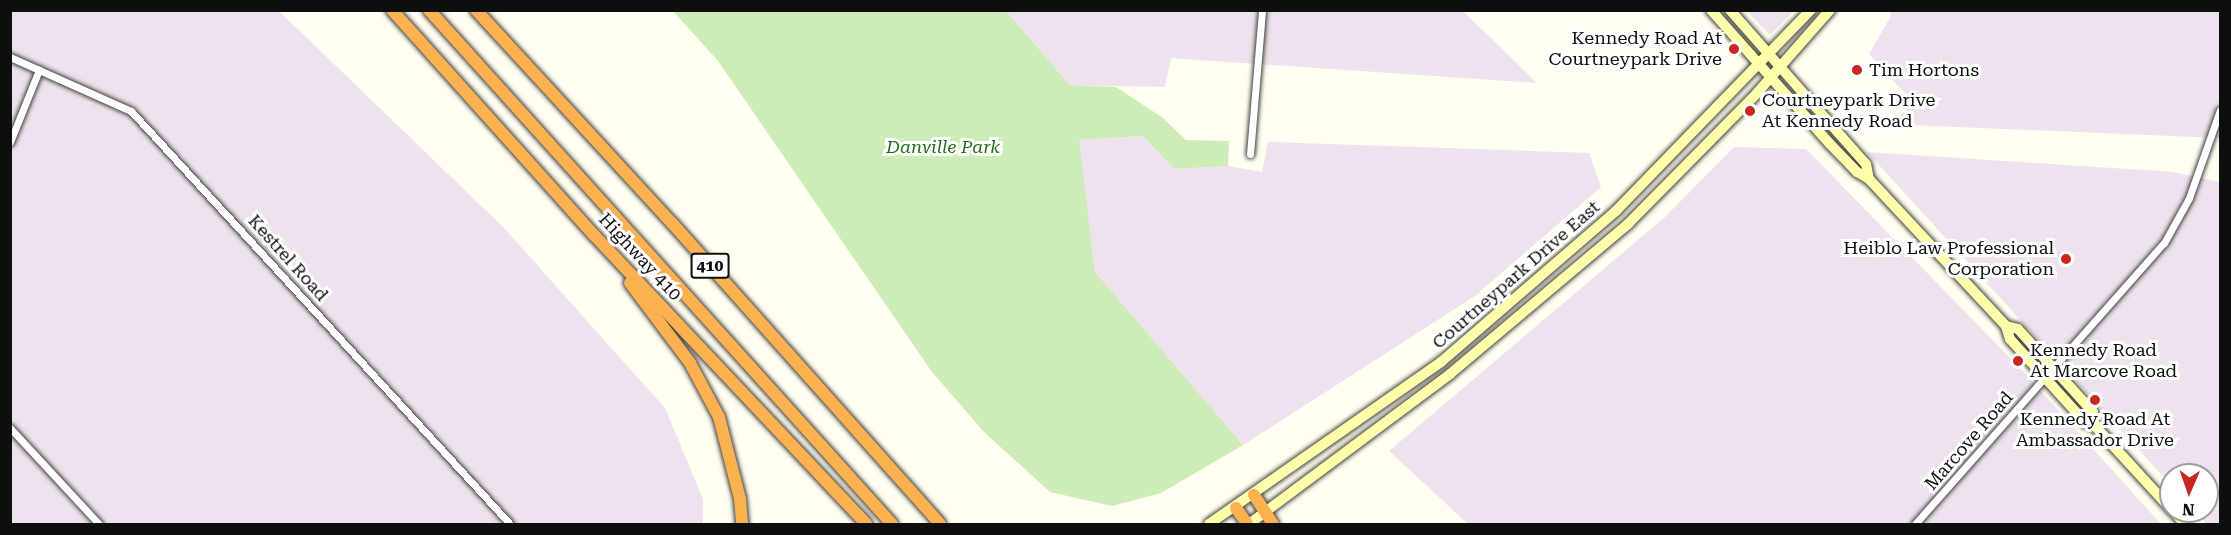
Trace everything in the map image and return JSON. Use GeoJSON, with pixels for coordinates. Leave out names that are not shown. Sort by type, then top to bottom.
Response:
{"type":"FeatureCollection","features":[{"type":"Feature","properties":{"kind":"highway","name":"Highway 410"},"geometry":{"type":"LineString","coordinates":[[392,10],[594,235],[866,525]]}},
{"type":"Feature","properties":{"kind":"highway"},"geometry":{"type":"LineString","coordinates":[[429,10],[892,525]]}},
{"type":"Feature","properties":{"kind":"highway","name":"410"},"geometry":{"type":"LineString","coordinates":[[476,10],[672,223],[940,525]]}},
{"type":"Feature","properties":{"kind":"highway"},"geometry":{"type":"LineString","coordinates":[[594,235],[690,363],[719,417],[734,469],[742,525]]}},
{"type":"Feature","properties":{"kind":"highway"},"geometry":{"type":"LineString","coordinates":[[1254,495],[1273,525]]}},
{"type":"Feature","properties":{"kind":"highway"},"geometry":{"type":"LineString","coordinates":[[1236,508],[1248,525]]}},
{"type":"Feature","properties":{"kind":"main road"},"geometry":{"type":"LineString","coordinates":[[1711,10],[1857,172],[1869,179],[2006,326],[2010,339],[2085,422],[2095,426],[2159,496]]}},
{"type":"Feature","properties":{"kind":"main road"},"geometry":{"type":"LineString","coordinates":[[1730,10],[1866,164],[1869,179]]}},
{"type":"Feature","properties":{"kind":"main road","name":"Courtneypark Drive East"},"geometry":{"type":"LineString","coordinates":[[1209,525],[1441,362],[1616,210],[1770,56],[1811,10]]}},
{"type":"Feature","properties":{"kind":"main road","name":"Courtneypark Drive East"},"geometry":{"type":"LineString","coordinates":[[1248,525],[1450,374],[1628,224],[1771,77],[1830,10]]}},
{"type":"Feature","properties":{"kind":"main road"},"geometry":{"type":"LineString","coordinates":[[2006,326],[2018,329],[2093,412],[2095,426]]}},
{"type":"Feature","properties":{"kind":"street"},"geometry":{"type":"LineString","coordinates":[[1250,154],[1262,10]]}},
{"type":"Feature","properties":{"kind":"street","name":"Kestrel Road"},"geometry":{"type":"LineString","coordinates":[[10,57],[116,103],[147,126],[510,525]]}},
{"type":"Feature","properties":{"kind":"street"},"geometry":{"type":"LineString","coordinates":[[10,142],[39,70]]}},
{"type":"Feature","properties":{"kind":"street","name":"Marcove Road"},"geometry":{"type":"LineString","coordinates":[[1915,525],[2164,243],[2189,198],[2220,110]]}},
{"type":"Feature","properties":{"kind":"street"},"geometry":{"type":"LineString","coordinates":[[10,428],[99,525]]}},
{"type":"Feature","properties":{"kind":"shaded area"},"geometry":{"type":"Polygon","coordinates":[[[10,11],[279,11],[503,227],[665,408],[703,499],[703,524],[11,524],[10,11]]]}},
{"type":"Feature","properties":{"kind":"shaded area"},"geometry":{"type":"Polygon","coordinates":[[[1006,11],[1463,11],[1537,83],[1171,58],[1165,87],[1070,85],[1006,11]]]}},
{"type":"Feature","properties":{"kind":"shaded area"},"geometry":{"type":"Polygon","coordinates":[[[1747,11],[1794,11],[1770,35],[1747,11]]]}},
{"type":"Feature","properties":{"kind":"shaded area"},"geometry":{"type":"Polygon","coordinates":[[[1890,11],[2220,11],[2220,138],[1888,124],[1915,104],[1869,54],[1891,16],[1890,11]]]}},
{"type":"Feature","properties":{"kind":"shaded area"},"geometry":{"type":"Polygon","coordinates":[[[1143,136],[1174,169],[1228,166],[1262,172],[1268,142],[1589,153],[1601,187],[1475,296],[1243,445],[1095,272],[1078,140],[1143,136]]]}},
{"type":"Feature","properties":{"kind":"shaded area"},"geometry":{"type":"Polygon","coordinates":[[[1734,147],[1806,149],[2021,369],[2161,524],[1468,524],[1389,451],[1665,217],[1734,147]]]}},
{"type":"Feature","properties":{"kind":"shaded area"},"geometry":{"type":"Polygon","coordinates":[[[1867,152],[2173,172],[2220,182],[2220,524],[2206,523],[2219,523],[2219,463],[2159,463],[2159,472],[1867,152]]]}},
{"type":"Feature","properties":{"kind":"green space","name":"Danville Park"},"geometry":{"type":"Polygon","coordinates":[[[673,11],[1006,11],[1070,85],[1116,87],[1163,118],[1186,140],[1229,141],[1228,166],[1174,169],[1143,136],[1079,140],[1095,272],[1243,445],[1161,493],[1112,506],[1050,492],[984,432],[932,372],[718,61],[673,11]]]}},
{"type":"Feature","properties":{"kind":"place","name":"Kennedy Road At Courtneypark Drive"},"geometry":{"type":"Point","coordinates":[1734,49]}},
{"type":"Feature","properties":{"kind":"place","name":"Tim Hortons"},"geometry":{"type":"Point","coordinates":[1857,70]}},
{"type":"Feature","properties":{"kind":"place","name":"Courtneypark Drive At Kennedy Road"},"geometry":{"type":"Point","coordinates":[1750,111]}},
{"type":"Feature","properties":{"kind":"place","name":"Heiblo Law Professional Corporation"},"geometry":{"type":"Point","coordinates":[2066,259]}},
{"type":"Feature","properties":{"kind":"place","name":"Kennedy Road At Marcove Road"},"geometry":{"type":"Point","coordinates":[2018,361]}},
{"type":"Feature","properties":{"kind":"place","name":"Kennedy Road At Ambassador Drive"},"geometry":{"type":"Point","coordinates":[2095,400]}}]}
